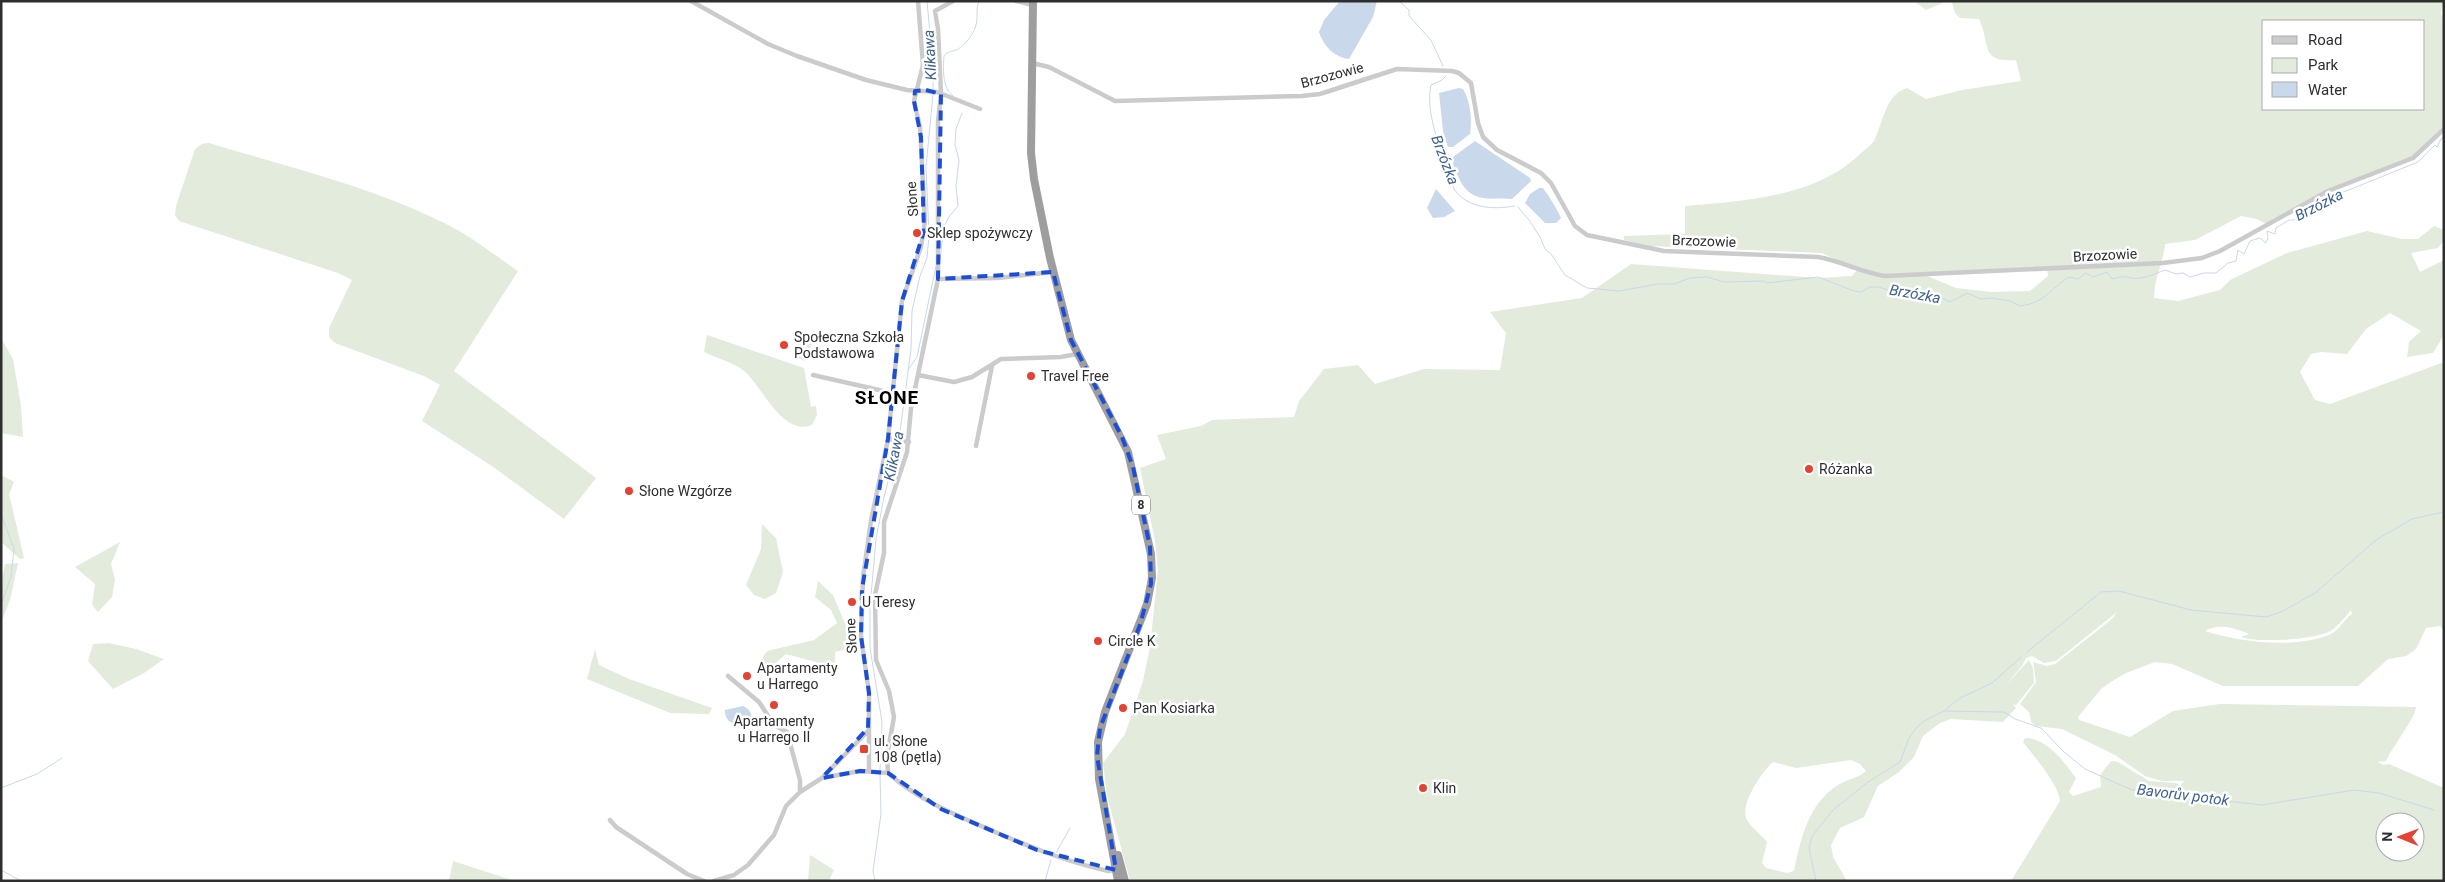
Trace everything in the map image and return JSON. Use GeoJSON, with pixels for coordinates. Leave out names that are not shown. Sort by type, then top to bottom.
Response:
{"type":"FeatureCollection","features":[{"type":"Feature","properties":{"kind":"highway","name":"8"},"geometry":{"type":"LineString","coordinates":[[1033,3],[1032,169],[1053,272],[1064,318],[1077,354],[1114,420],[1128,452],[1149,538],[1152,560],[1151,584],[1147,604],[1098,735],[1099,779],[1119,870],[1118,881]]}},
{"type":"Feature","properties":{"kind":"highway","name":"8"},"geometry":{"type":"LineString","coordinates":[[1119,870],[1126,881]]}},
{"type":"Feature","properties":{"kind":"street"},"geometry":{"type":"LineString","coordinates":[[691,1],[782,51],[866,80],[915,92],[926,90],[939,93],[980,109]]}},
{"type":"Feature","properties":{"kind":"street","name":"Słone"},"geometry":{"type":"LineString","coordinates":[[872,771],[868,730],[870,693],[861,636],[862,589],[871,521],[888,439],[902,301],[921,247],[925,221],[921,138],[914,101],[923,65],[918,1]]}},
{"type":"Feature","properties":{"kind":"street"},"geometry":{"type":"LineString","coordinates":[[885,773],[894,717],[889,691],[876,660],[875,595],[884,552],[884,522],[906,441],[938,278],[939,93],[938,29],[935,11],[953,1]]}},
{"type":"Feature","properties":{"kind":"street"},"geometry":{"type":"LineString","coordinates":[[1016,1],[1033,3]]}},
{"type":"Feature","properties":{"kind":"street","name":"Brzozowie"},"geometry":{"type":"LineString","coordinates":[[1032,63],[1049,67],[1115,101],[1302,96],[1320,94],[1397,69],[1452,71],[1459,73],[1471,83],[1478,123],[1487,142],[1497,150],[1541,173],[1551,183],[1575,226],[1587,235],[1664,250],[1818,257],[1869,274],[1885,276],[2163,263],[2202,258],[2220,251],[2328,191],[2413,158],[2444,129]]}},
{"type":"Feature","properties":{"kind":"street"},"geometry":{"type":"LineString","coordinates":[[938,278],[998,278],[1053,272]]}},
{"type":"Feature","properties":{"kind":"street"},"geometry":{"type":"LineString","coordinates":[[918,375],[954,382],[972,377],[1001,359],[1061,358],[1077,354]]}},
{"type":"Feature","properties":{"kind":"street"},"geometry":{"type":"LineString","coordinates":[[976,446],[992,366]]}},
{"type":"Feature","properties":{"kind":"street"},"geometry":{"type":"LineString","coordinates":[[813,375],[892,393]]}},
{"type":"Feature","properties":{"kind":"street"},"geometry":{"type":"LineString","coordinates":[[888,439],[906,441]]}},
{"type":"Feature","properties":{"kind":"street"},"geometry":{"type":"LineString","coordinates":[[728,676],[759,702],[774,725],[787,732],[800,780],[800,792]]}},
{"type":"Feature","properties":{"kind":"street"},"geometry":{"type":"LineString","coordinates":[[714,881],[734,875],[748,865],[774,835],[786,806],[800,792],[822,778],[868,730]]}},
{"type":"Feature","properties":{"kind":"street"},"geometry":{"type":"LineString","coordinates":[[822,778],[872,771],[885,773],[942,809],[1037,850],[1072,862],[1119,870]]}},
{"type":"Feature","properties":{"kind":"street"},"geometry":{"type":"LineString","coordinates":[[610,820],[616,827],[687,874],[704,881]]}},
{"type":"Feature","properties":{"kind":"highlighted area"},"geometry":{"type":"Polygon","coordinates":[[[926,90],[941,94],[938,279],[1053,272],[1071,340],[1122,437],[1133,467],[1150,547],[1151,584],[1140,625],[1100,728],[1097,756],[1116,870],[1037,850],[941,809],[888,773],[860,771],[822,778],[868,728],[869,693],[861,636],[862,589],[888,439],[902,301],[924,231],[921,137],[914,101],[915,91],[926,90]]]}},
{"type":"Feature","properties":{"kind":"green space"},"geometry":{"type":"Polygon","coordinates":[[[1914,1],[2443,1],[2441,14],[2444,19],[2444,129],[2413,158],[2349,182],[2268,225],[2257,219],[2241,216],[2195,240],[2165,244],[2155,284],[2154,298],[2178,301],[2220,290],[2230,280],[2287,253],[2367,231],[2402,239],[2418,239],[2434,226],[2444,230],[2444,240],[2438,248],[2411,253],[2420,272],[2444,260],[2444,335],[2433,353],[2407,357],[2409,342],[2421,331],[2390,313],[2366,329],[2347,354],[2321,352],[2311,354],[2300,372],[2315,400],[2330,404],[2444,362],[2444,630],[2440,626],[2426,628],[2416,649],[2406,656],[2388,659],[2358,686],[2223,686],[2172,664],[2155,662],[2126,673],[2101,689],[2078,717],[2079,720],[2130,737],[2173,711],[2220,704],[2416,707],[2386,761],[2377,762],[2384,765],[2389,764],[2444,788],[2444,881],[2011,881],[2060,801],[2059,794],[2050,779],[2023,742],[2025,738],[2033,739],[2048,746],[2066,765],[2076,778],[2069,792],[2073,796],[2101,787],[2100,775],[2111,761],[2118,762],[2149,781],[2177,783],[2180,786],[2184,781],[2162,781],[2145,776],[2115,755],[2062,729],[2036,726],[2031,722],[2029,712],[2020,704],[2036,682],[2033,662],[2047,666],[2055,664],[2112,619],[2117,612],[2056,661],[2044,663],[2032,656],[2026,658],[2022,666],[2004,687],[2029,660],[2033,668],[2034,683],[2016,705],[2013,704],[2016,708],[2003,722],[1951,719],[1940,723],[1923,736],[1914,757],[1899,772],[1878,786],[1864,817],[1840,828],[1831,845],[1833,857],[1847,881],[1130,881],[1107,796],[1103,763],[1125,734],[1143,681],[1150,647],[1158,570],[1155,541],[1140,468],[1166,459],[1157,435],[1201,426],[1212,420],[1294,417],[1299,401],[1324,369],[1358,365],[1375,384],[1424,369],[1500,370],[1506,333],[1490,312],[1582,298],[1631,264],[1818,278],[1852,276],[1857,270],[1822,253],[1649,246],[1624,240],[1624,236],[1685,234],[1685,206],[1755,199],[1801,188],[1822,180],[1842,168],[1871,145],[1889,103],[1907,88],[1926,99],[1962,90],[2021,81],[2016,60],[2004,60],[1991,55],[1979,19],[1960,18],[1955,13],[1952,3],[1945,2],[1926,10],[1914,1]],[[2047,269],[1925,275],[1956,288],[1992,292],[2030,291],[2048,276],[2047,269]],[[2351,610],[2340,623],[2325,633],[2287,640],[2249,639],[2241,637],[2249,634],[2227,627],[2216,627],[2205,631],[2250,641],[2299,642],[2329,635],[2352,614],[2351,610]],[[1851,760],[1796,768],[1773,762],[1763,773],[1749,796],[1745,811],[1746,818],[1750,824],[1767,842],[1762,863],[1766,868],[1787,873],[1794,871],[1803,834],[1819,802],[1838,785],[1866,771],[1860,764],[1851,760]]]}},
{"type":"Feature","properties":{"kind":"green space"},"geometry":{"type":"Polygon","coordinates":[[[209,143],[328,178],[416,210],[463,233],[518,271],[454,371],[596,478],[564,519],[492,466],[422,421],[440,385],[424,376],[335,343],[329,337],[329,328],[352,280],[338,273],[179,221],[175,215],[176,206],[195,149],[202,144],[209,143]]]}},
{"type":"Feature","properties":{"kind":"green space"},"geometry":{"type":"Polygon","coordinates":[[[707,335],[804,368],[811,407],[816,406],[817,415],[812,425],[801,427],[791,424],[773,408],[743,370],[704,352],[707,335]]]}},
{"type":"Feature","properties":{"kind":"green space"},"geometry":{"type":"Polygon","coordinates":[[[801,337],[813,341],[806,361],[794,357],[801,337]]]}},
{"type":"Feature","properties":{"kind":"green space"},"geometry":{"type":"Polygon","coordinates":[[[1,338],[13,359],[21,406],[23,437],[1,433],[1,338]]]}},
{"type":"Feature","properties":{"kind":"green space"},"geometry":{"type":"Polygon","coordinates":[[[3,476],[14,482],[9,494],[24,558],[20,559],[1,542],[1,477],[3,476]]]}},
{"type":"Feature","properties":{"kind":"green space"},"geometry":{"type":"Polygon","coordinates":[[[762,524],[776,538],[783,572],[776,593],[765,599],[754,595],[746,585],[761,549],[762,524]]]}},
{"type":"Feature","properties":{"kind":"green space"},"geometry":{"type":"Polygon","coordinates":[[[120,542],[111,564],[115,580],[112,597],[98,612],[92,605],[95,584],[75,567],[120,542]]]}},
{"type":"Feature","properties":{"kind":"green space"},"geometry":{"type":"Polygon","coordinates":[[[18,563],[10,600],[1,623],[1,584],[5,564],[18,563]]]}},
{"type":"Feature","properties":{"kind":"green space"},"geometry":{"type":"Polygon","coordinates":[[[818,581],[833,595],[846,626],[856,629],[857,647],[835,652],[835,662],[827,669],[816,662],[786,654],[772,666],[765,666],[763,657],[767,651],[814,640],[837,623],[831,610],[815,597],[818,581]]]}},
{"type":"Feature","properties":{"kind":"green space"},"geometry":{"type":"Polygon","coordinates":[[[109,643],[136,649],[164,659],[144,673],[113,689],[88,661],[93,644],[109,643]]]}},
{"type":"Feature","properties":{"kind":"green space"},"geometry":{"type":"Polygon","coordinates":[[[595,649],[599,665],[629,679],[712,708],[709,714],[670,713],[587,679],[595,649]]]}},
{"type":"Feature","properties":{"kind":"green space"},"geometry":{"type":"Polygon","coordinates":[[[810,855],[834,870],[829,881],[808,881],[810,855]]]}},
{"type":"Feature","properties":{"kind":"green space"},"geometry":{"type":"Polygon","coordinates":[[[453,861],[515,881],[449,881],[453,861]]]}},
{"type":"Feature","properties":{"kind":"water"},"geometry":{"type":"Polygon","coordinates":[[[1340,1],[1377,1],[1373,17],[1349,59],[1334,54],[1324,42],[1319,32],[1324,20],[1340,1]]]}},
{"type":"Feature","properties":{"kind":"water"},"geometry":{"type":"Polygon","coordinates":[[[1459,88],[1463,89],[1466,94],[1469,105],[1471,117],[1470,134],[1453,147],[1448,147],[1443,131],[1439,93],[1459,88]]]}},
{"type":"Feature","properties":{"kind":"water"},"geometry":{"type":"Polygon","coordinates":[[[1475,141],[1530,178],[1531,181],[1512,199],[1487,198],[1473,195],[1462,185],[1455,169],[1453,157],[1475,141]]]}},
{"type":"Feature","properties":{"kind":"water"},"geometry":{"type":"Polygon","coordinates":[[[1539,188],[1543,188],[1561,218],[1556,223],[1545,223],[1525,203],[1530,194],[1539,188]]]}},
{"type":"Feature","properties":{"kind":"water"},"geometry":{"type":"Polygon","coordinates":[[[1436,189],[1455,211],[1444,217],[1433,218],[1427,208],[1436,189]]]}},
{"type":"Feature","properties":{"kind":"water"},"geometry":{"type":"Polygon","coordinates":[[[743,706],[748,709],[752,717],[752,723],[745,728],[728,720],[725,714],[725,710],[743,706]]]}},
{"type":"Feature","properties":{"kind":"waterway","name":"Klikawa"},"geometry":{"type":"LineString","coordinates":[[927,1],[933,67],[933,90]]}},
{"type":"Feature","properties":{"kind":"waterway"},"geometry":{"type":"LineString","coordinates":[[953,96],[945,83],[944,56],[960,48],[972,34],[976,25],[979,1]]}},
{"type":"Feature","properties":{"kind":"waterway","name":"Brzózka"},"geometry":{"type":"LineString","coordinates":[[1309,1],[1317,1]]}},
{"type":"Feature","properties":{"kind":"waterway","name":"Brzózka"},"geometry":{"type":"LineString","coordinates":[[1399,1],[1409,10],[1409,16],[1431,40],[1443,66]]}},
{"type":"Feature","properties":{"kind":"waterway","name":"Brzózka"},"geometry":{"type":"LineString","coordinates":[[1446,76],[1431,85],[1430,110],[1436,137],[1454,189],[1459,195],[1473,204],[1497,208],[1514,206]]}},
{"type":"Feature","properties":{"kind":"waterway","name":"Klikawa"},"geometry":{"type":"LineString","coordinates":[[899,439],[911,349],[912,311],[920,276],[927,258],[929,235],[926,167],[933,94]]}},
{"type":"Feature","properties":{"kind":"waterway"},"geometry":{"type":"LineString","coordinates":[[940,262],[943,231],[948,218],[958,206],[956,186],[959,160],[955,145],[956,129],[962,113]]}},
{"type":"Feature","properties":{"kind":"waterway","name":"Brzózka"},"geometry":{"type":"LineString","coordinates":[[1518,207],[1540,237],[1545,249],[1551,254],[1565,275],[1587,288],[1619,291],[1658,284],[1674,284],[1690,278],[1707,277],[1724,282],[1764,281],[1767,283],[1818,277],[1854,291],[1861,292],[1870,287],[1878,287],[1903,294],[1920,293],[1926,298],[1940,297],[1950,302],[1967,293],[1981,299],[1992,298],[2010,301],[2020,306],[2036,302],[2069,277],[2078,279],[2086,273],[2093,277],[2107,272],[2112,279],[2150,276],[2165,270],[2176,274],[2183,273],[2190,277],[2204,273],[2216,273],[2228,263],[2236,261],[2238,250],[2244,254],[2250,241],[2260,238],[2266,243],[2268,238],[2267,231],[2275,234],[2276,228],[2289,220],[2294,220],[2314,204],[2418,162],[2435,145],[2437,147],[2444,137]]}},
{"type":"Feature","properties":{"kind":"waterway"},"geometry":{"type":"LineString","coordinates":[[908,370],[917,357],[936,266]]}},
{"type":"Feature","properties":{"kind":"waterway","name":"Klikawa"},"geometry":{"type":"LineString","coordinates":[[880,770],[882,722],[870,648],[870,607],[876,539],[884,497],[898,443]]}},
{"type":"Feature","properties":{"kind":"waterway"},"geometry":{"type":"LineString","coordinates":[[2027,652],[2101,592],[2119,591],[2191,610],[2266,617],[2281,612],[2315,593],[2376,540],[2412,519],[2444,512]]}},
{"type":"Feature","properties":{"kind":"waterway"},"geometry":{"type":"LineString","coordinates":[[1,514],[14,549],[11,577],[1,605]]}},
{"type":"Feature","properties":{"kind":"waterway"},"geometry":{"type":"LineString","coordinates":[[1945,710],[1960,698],[1992,683],[2021,657]]}},
{"type":"Feature","properties":{"kind":"waterway","name":"Bavorův potok"},"geometry":{"type":"LineString","coordinates":[[1816,881],[1809,848],[1812,836],[1833,810],[1868,782],[1900,762],[1909,738],[1916,728],[1926,720],[1944,711],[2004,712],[2015,719],[2041,728],[2064,752],[2085,769],[2132,790],[2262,805],[2354,790],[2379,793],[2434,810]]}},
{"type":"Feature","properties":{"kind":"waterway"},"geometry":{"type":"LineString","coordinates":[[1,788],[37,774],[62,758]]}},
{"type":"Feature","properties":{"kind":"waterway","name":"Klikawa"},"geometry":{"type":"LineString","coordinates":[[875,881],[873,871],[881,814],[880,774]]}},
{"type":"Feature","properties":{"kind":"waterway"},"geometry":{"type":"LineString","coordinates":[[1056,853],[1070,828]]}},
{"type":"Feature","properties":{"kind":"waterway"},"geometry":{"type":"LineString","coordinates":[[1045,881],[1051,860]]}},
{"type":"Feature","properties":{"kind":"waterway"},"geometry":{"type":"LineString","coordinates":[[1,870],[21,881]]}},
{"type":"Feature","properties":{"kind":"place","name":"Sklep spożywczy"},"geometry":{"type":"Point","coordinates":[917,233]}},
{"type":"Feature","properties":{"kind":"place","name":"Społeczna Szkoła Podstawowa"},"geometry":{"type":"Point","coordinates":[784,345]}},
{"type":"Feature","properties":{"kind":"place","name":"Travel Free"},"geometry":{"type":"Point","coordinates":[1031,376]}},
{"type":"Feature","properties":{"kind":"place","name":"Różanka"},"geometry":{"type":"Point","coordinates":[1809,469]}},
{"type":"Feature","properties":{"kind":"place","name":"Słone Wzgórze"},"geometry":{"type":"Point","coordinates":[629,491]}},
{"type":"Feature","properties":{"kind":"place","name":"U Teresy"},"geometry":{"type":"Point","coordinates":[852,602]}},
{"type":"Feature","properties":{"kind":"place","name":"Circle K"},"geometry":{"type":"Point","coordinates":[1098,641]}},
{"type":"Feature","properties":{"kind":"place","name":"Apartamenty u Harrego"},"geometry":{"type":"Point","coordinates":[747,676]}},
{"type":"Feature","properties":{"kind":"place","name":"Apartamenty u Harrego II"},"geometry":{"type":"Point","coordinates":[774,705]}},
{"type":"Feature","properties":{"kind":"place","name":"Pan Kosiarka"},"geometry":{"type":"Point","coordinates":[1123,708]}},
{"type":"Feature","properties":{"kind":"place","name":"ul. Słone 108 (pętla)"},"geometry":{"type":"Point","coordinates":[864,749]}},
{"type":"Feature","properties":{"kind":"place","name":"Klin"},"geometry":{"type":"Point","coordinates":[1423,788]}},
{"type":"Feature","properties":{"kind":"district","name":"SŁONE"},"geometry":{"type":"Point","coordinates":[887,397]}}]}
